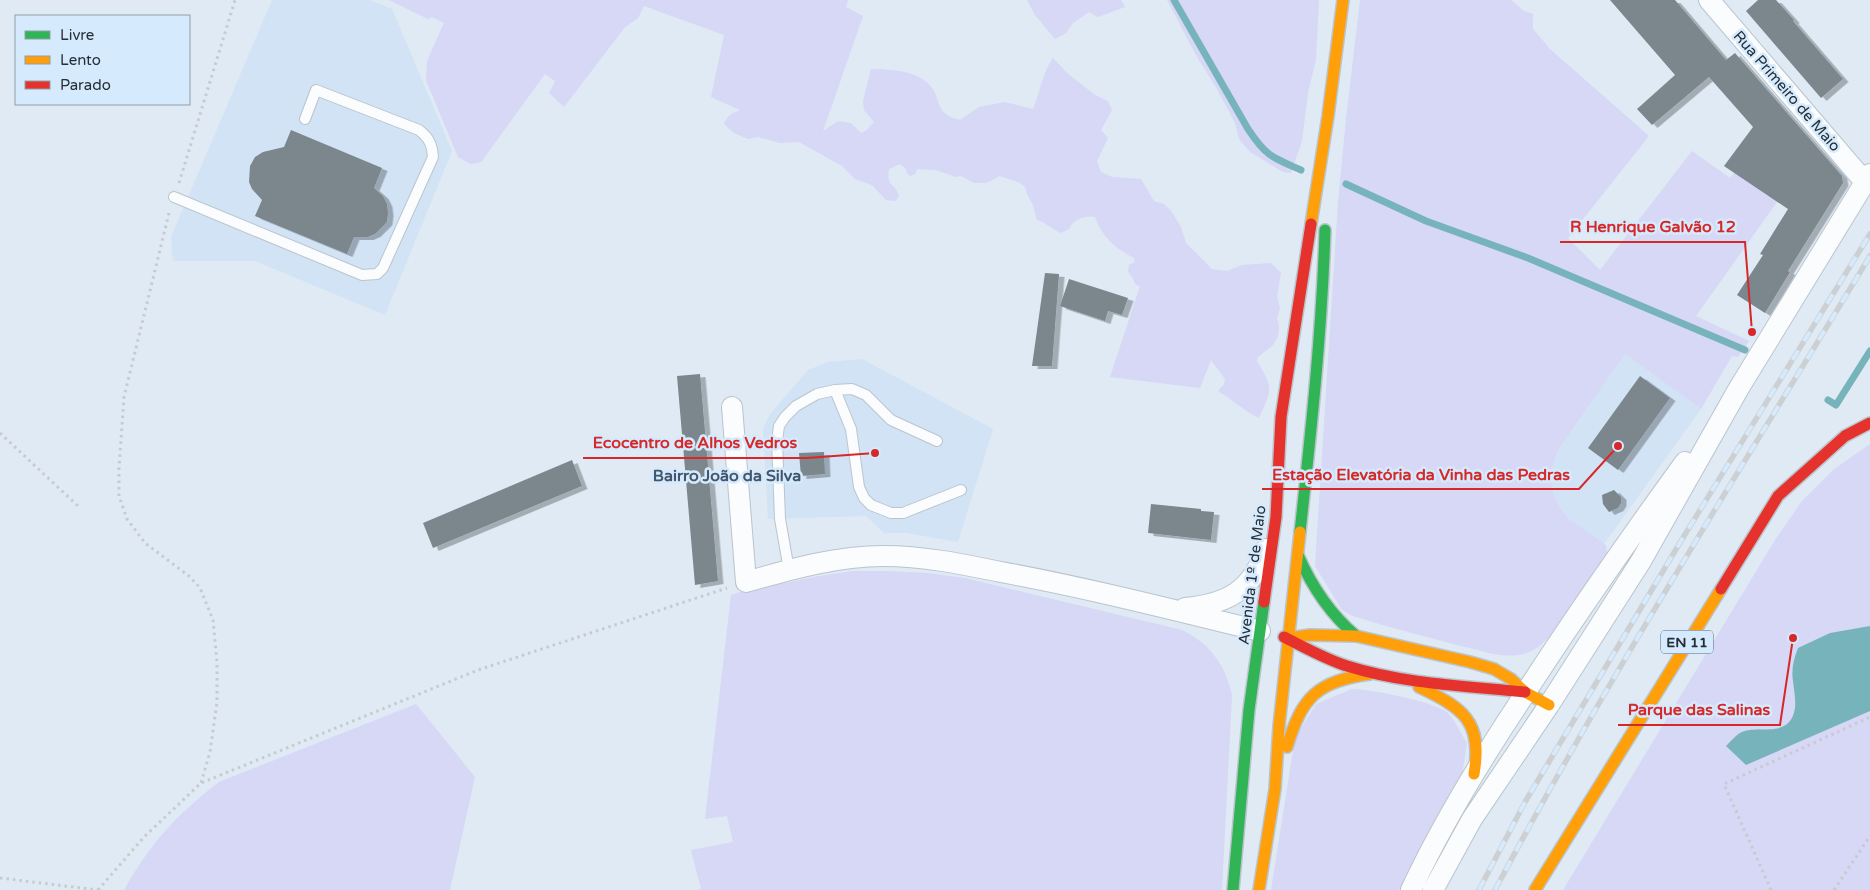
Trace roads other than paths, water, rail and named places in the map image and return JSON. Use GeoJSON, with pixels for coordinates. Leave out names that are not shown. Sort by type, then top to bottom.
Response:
{"type":"FeatureCollection","features":[{"type":"Feature","properties":{"kind":"main road","name":"Avenida 1º de Maio"},"geometry":{"type":"LineString","coordinates":[[1233,890],[1249,710],[1276,517],[1281,417],[1328,116],[1343,0]]}},
{"type":"Feature","properties":{"kind":"main road","name":"Avenida 1º de Maio"},"geometry":{"type":"LineString","coordinates":[[1326,204],[1328,116]]}},
{"type":"Feature","properties":{"kind":"main road"},"geometry":{"type":"LineString","coordinates":[[1260,890],[1275,789],[1279,726],[1314,406],[1323,292],[1325,223]]}},
{"type":"Feature","properties":{"kind":"main road","name":"EN 11"},"geometry":{"type":"LineString","coordinates":[[1535,890],[1778,496],[1845,436],[1870,423]]}},
{"type":"Feature","properties":{"kind":"main road"},"geometry":{"type":"LineString","coordinates":[[1298,553],[1314,590],[1338,620],[1356,636]]}},
{"type":"Feature","properties":{"kind":"main road"},"geometry":{"type":"LineString","coordinates":[[1260,631],[1288,638],[1328,659],[1347,666],[1402,679],[1525,692]]}},
{"type":"Feature","properties":{"kind":"main road"},"geometry":{"type":"LineString","coordinates":[[1288,638],[1310,635],[1356,636],[1494,668],[1511,679],[1525,692],[1549,705]]}},
{"type":"Feature","properties":{"kind":"main road"},"geometry":{"type":"LineString","coordinates":[[1275,789],[1293,722],[1304,703],[1317,691],[1343,678],[1376,673]]}},
{"type":"Feature","properties":{"kind":"main road"},"geometry":{"type":"LineString","coordinates":[[1402,679],[1444,698],[1458,708],[1467,718],[1475,732],[1478,745],[1474,774]]}},
{"type":"Feature","properties":{"kind":"street","name":"Rua Primeiro de Maio"},"geometry":{"type":"LineString","coordinates":[[1709,0],[1868,178]]}},
{"type":"Feature","properties":{"kind":"street"},"geometry":{"type":"LineString","coordinates":[[1433,890],[1472,818],[1549,705],[1641,561],[1739,388],[1868,178]]}},
{"type":"Feature","properties":{"kind":"street"},"geometry":{"type":"LineString","coordinates":[[1411,890],[1440,831],[1553,649],[1605,572],[1739,388]]}},
{"type":"Feature","properties":{"kind":"street"},"geometry":{"type":"LineString","coordinates":[[732,407],[746,582],[803,565],[844,558],[914,557],[1029,577],[1260,631]]}},
{"type":"Feature","properties":{"kind":"street"},"geometry":{"type":"LineString","coordinates":[[1170,609],[1207,605],[1228,598],[1250,580],[1264,555],[1276,517]]}},
{"type":"Feature","properties":{"kind":"lane"},"geometry":{"type":"LineString","coordinates":[[174,197],[362,275],[376,274],[383,268],[433,157],[432,145],[427,136],[419,130],[316,90],[305,119]]}},
{"type":"Feature","properties":{"kind":"lane"},"geometry":{"type":"LineString","coordinates":[[789,570],[780,519],[777,441],[779,426],[785,416],[796,406],[817,394],[834,390],[852,389],[866,395],[891,420],[937,442]]}},
{"type":"Feature","properties":{"kind":"lane"},"geometry":{"type":"LineString","coordinates":[[834,390],[851,429],[859,487],[864,498],[871,505],[891,512],[903,513],[961,490]]}},
{"type":"Feature","properties":{"kind":"waterway"},"geometry":{"type":"LineString","coordinates":[[1174,0],[1254,138],[1270,155],[1301,170]]}},
{"type":"Feature","properties":{"kind":"waterway"},"geometry":{"type":"LineString","coordinates":[[1346,184],[1426,221],[1528,258],[1745,350]]}},
{"type":"Feature","properties":{"kind":"waterway"},"geometry":{"type":"LineString","coordinates":[[1828,400],[1836,405],[1870,351]]}},
{"type":"Feature","properties":{"kind":"railway"},"geometry":{"type":"LineString","coordinates":[[1479,890],[1525,802],[1684,536],[1870,234]]}},
{"type":"Feature","properties":{"kind":"railway"},"geometry":{"type":"LineString","coordinates":[[1495,890],[1584,729],[1631,649],[1870,256]]}},
{"type":"Feature","properties":{"kind":"place","name":"R Henrique Galvão 12"},"geometry":{"type":"Point","coordinates":[1752,332]}},
{"type":"Feature","properties":{"kind":"place","name":"Estação Elevatória da Vinha das Pedras"},"geometry":{"type":"Point","coordinates":[1618,446]}},
{"type":"Feature","properties":{"kind":"place","name":"Ecocentro de Alhos Vedros"},"geometry":{"type":"Point","coordinates":[875,453]}},
{"type":"Feature","properties":{"kind":"place","name":"Parque das Salinas"},"geometry":{"type":"Point","coordinates":[1793,638]}},
{"type":"Feature","properties":{"kind":"district","name":"Bairro João da Silva"},"geometry":{"type":"Point","coordinates":[727,475]}}]}
